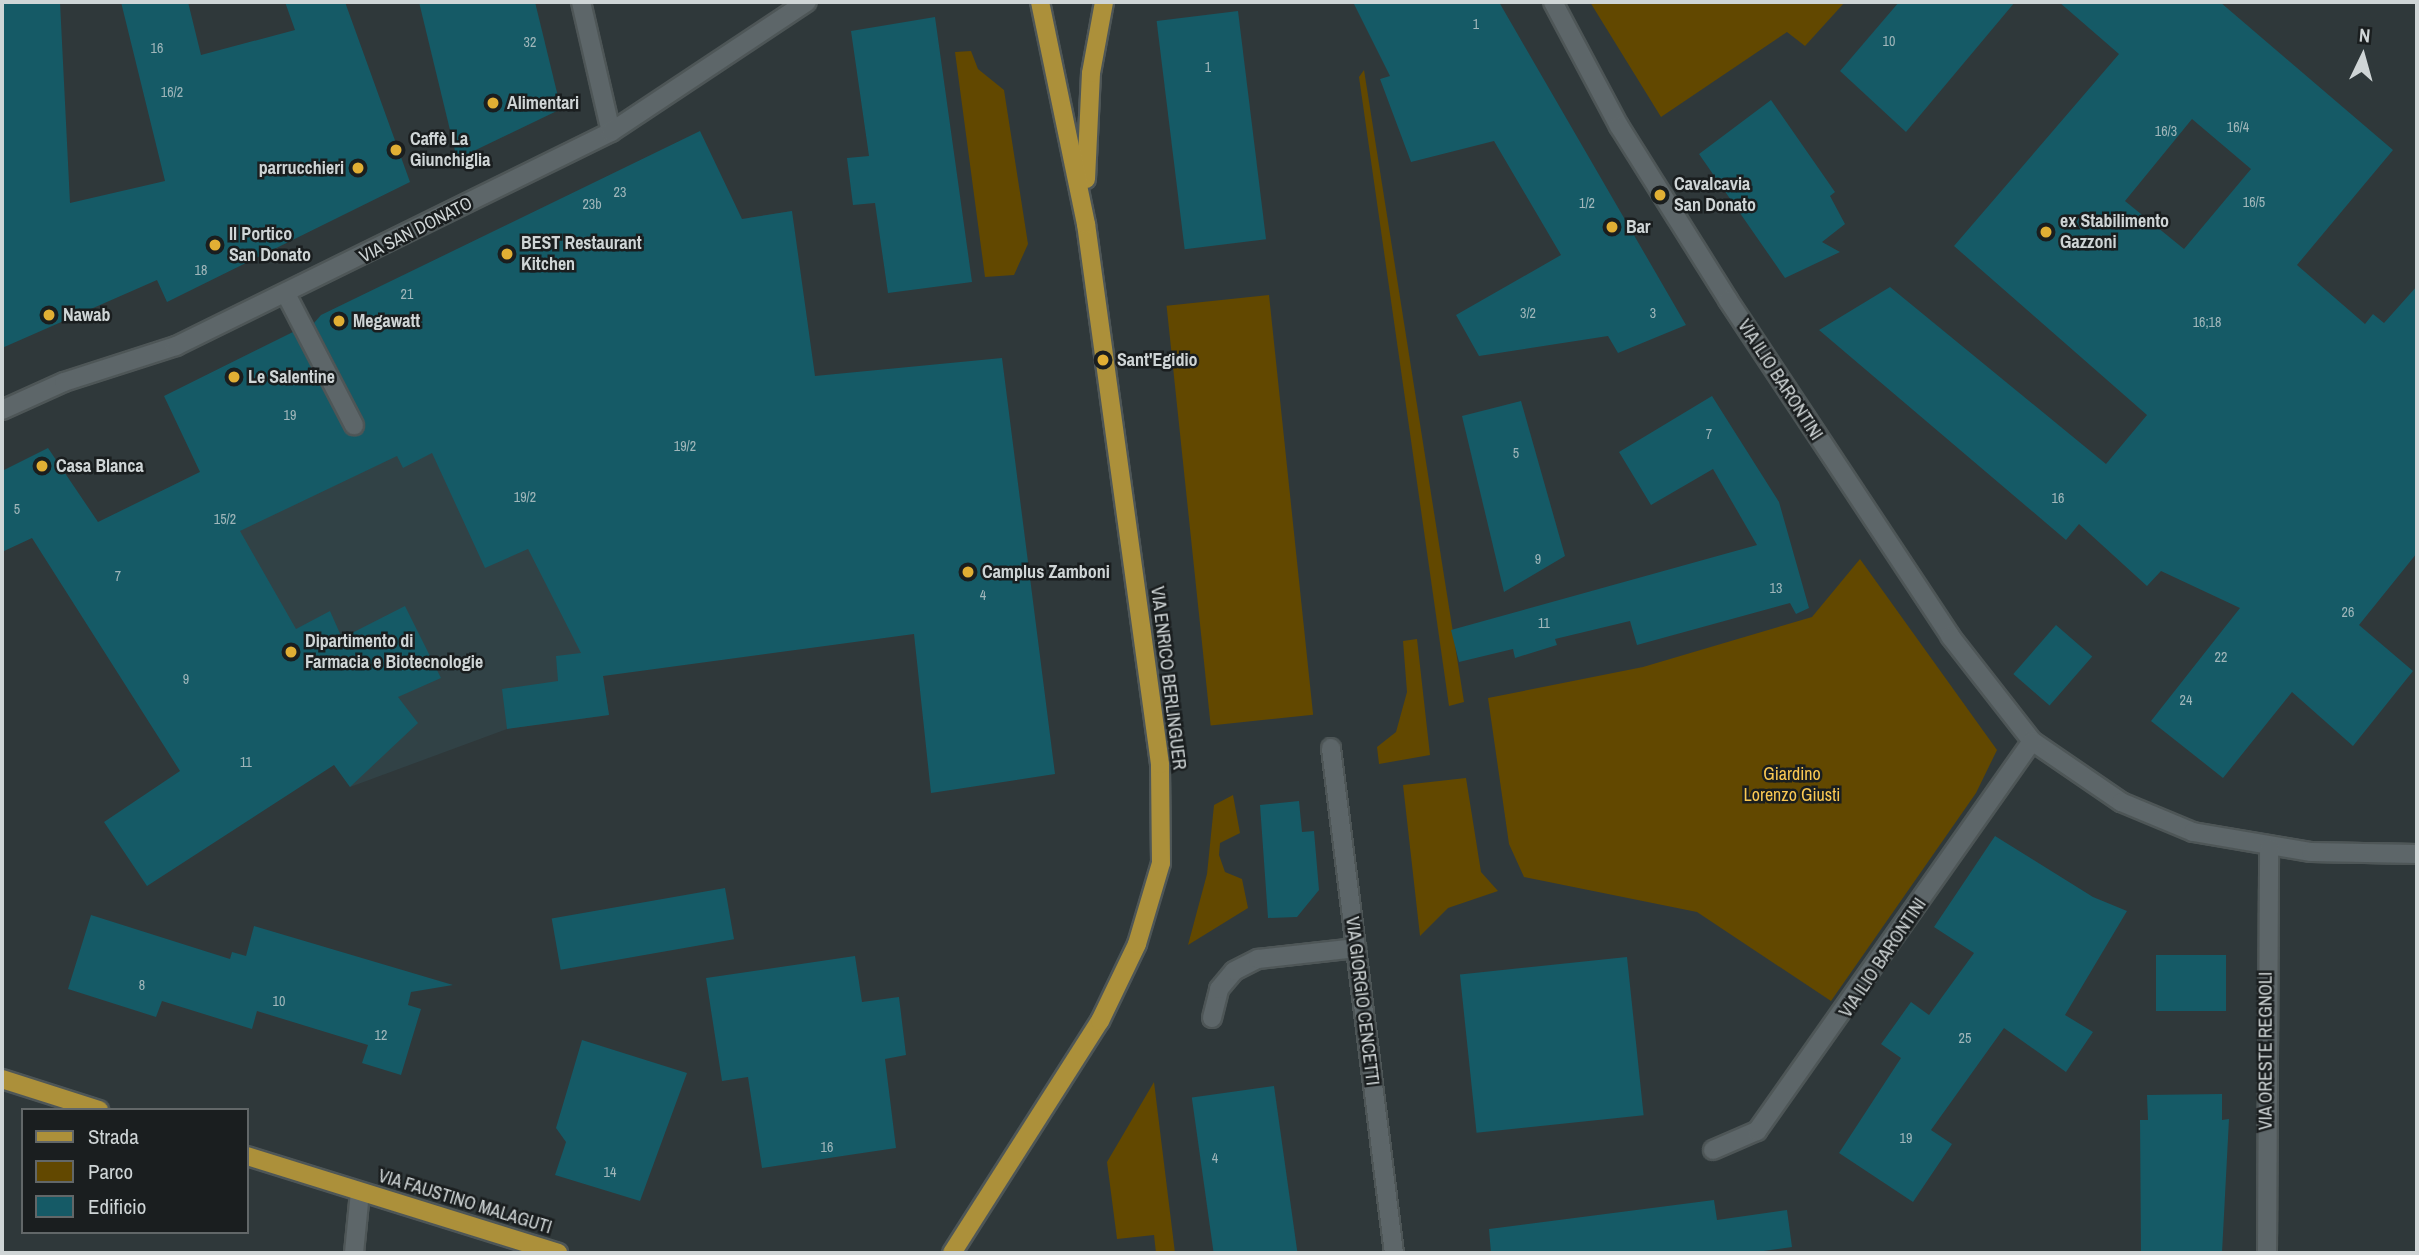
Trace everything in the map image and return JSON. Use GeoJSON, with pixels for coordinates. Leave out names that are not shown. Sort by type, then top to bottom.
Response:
{"type":"FeatureCollection","features":[{"type":"Feature","properties":{"kind":"main road","name":"VIA ENRICO BERLINGUER"},"geometry":{"type":"LineString","coordinates":[[952,1253],[1100,1021],[1137,944],[1161,863],[1160,764],[1086,224],[1040,2]]}},
{"type":"Feature","properties":{"kind":"main road","name":"VIA ENRICO BERLINGUER"},"geometry":{"type":"LineString","coordinates":[[1086,224],[1085,142],[1104,2]]}},
{"type":"Feature","properties":{"kind":"main road"},"geometry":{"type":"LineString","coordinates":[[2,1079],[93,1108]]}},
{"type":"Feature","properties":{"kind":"main road","name":"VIA FAUSTINO MALAGUTI"},"geometry":{"type":"LineString","coordinates":[[248,1156],[558,1253]]}},
{"type":"Feature","properties":{"kind":"street"},"geometry":{"type":"LineString","coordinates":[[581,2],[611,132]]}},
{"type":"Feature","properties":{"kind":"street","name":"VIA SAN DONATO"},"geometry":{"type":"LineString","coordinates":[[2,410],[64,382],[156,355],[286,295],[611,132],[807,2]]}},
{"type":"Feature","properties":{"kind":"street","name":"VIA ILIO BARONTINI"},"geometry":{"type":"LineString","coordinates":[[1553,2],[1619,126],[1728,300],[1950,636],[2032,741],[2088,783],[2156,820],[2269,848],[2417,854]]}},
{"type":"Feature","properties":{"kind":"street"},"geometry":{"type":"LineString","coordinates":[[286,295],[355,425]]}},
{"type":"Feature","properties":{"kind":"street","name":"VIA ILIO BARONTINI"},"geometry":{"type":"LineString","coordinates":[[1713,1150],[1757,1131],[2032,741]]}},
{"type":"Feature","properties":{"kind":"street","name":"VIA GIORGIO CENCETTI"},"geometry":{"type":"LineString","coordinates":[[1331,748],[1394,1253]]}},
{"type":"Feature","properties":{"kind":"street","name":"VIA ORESTE REGNOLI"},"geometry":{"type":"LineString","coordinates":[[2267,1253],[2269,848]]}},
{"type":"Feature","properties":{"kind":"street"},"geometry":{"type":"LineString","coordinates":[[1212,1018],[1219,989],[1246,965],[1294,953],[1356,948]]}},
{"type":"Feature","properties":{"kind":"street","name":"VIA FAUSTINO MALAGUTI"},"geometry":{"type":"LineString","coordinates":[[354,1253],[360,1192]]}},
{"type":"Feature","properties":{"kind":"shaded area"},"geometry":{"type":"Polygon","coordinates":[[[792,211],[603,676],[609,715],[507,729],[350,787],[150,497],[359,392],[755,269],[748,218],[792,211]]]}},
{"type":"Feature","properties":{"kind":"green space"},"geometry":{"type":"Polygon","coordinates":[[[1590,2],[1845,2],[1805,46],[1787,32],[1661,117],[1590,2]]]}},
{"type":"Feature","properties":{"kind":"green space"},"geometry":{"type":"Polygon","coordinates":[[[971,51],[978,69],[1004,90],[1028,244],[1014,275],[985,277],[955,52],[971,51]]]}},
{"type":"Feature","properties":{"kind":"green space"},"geometry":{"type":"Polygon","coordinates":[[[1364,70],[1464,702],[1449,706],[1359,77],[1364,70]]]}},
{"type":"Feature","properties":{"kind":"green space"},"geometry":{"type":"Polygon","coordinates":[[[1269,295],[1313,715],[1211,725],[1167,306],[1269,295]]]}},
{"type":"Feature","properties":{"kind":"green space","name":"Giardino Lorenzo Giusti"},"geometry":{"type":"Polygon","coordinates":[[[1860,559],[1997,750],[1976,793],[1831,1001],[1697,912],[1524,877],[1509,844],[1488,698],[1643,667],[1812,617],[1860,559]]]}},
{"type":"Feature","properties":{"kind":"green space"},"geometry":{"type":"Polygon","coordinates":[[[1417,639],[1430,755],[1379,764],[1377,747],[1396,732],[1407,692],[1403,641],[1417,639]]]}},
{"type":"Feature","properties":{"kind":"green space"},"geometry":{"type":"Polygon","coordinates":[[[1466,778],[1481,872],[1498,891],[1448,908],[1420,936],[1403,785],[1466,778]]]}},
{"type":"Feature","properties":{"kind":"green space"},"geometry":{"type":"Polygon","coordinates":[[[1233,795],[1240,833],[1220,843],[1219,855],[1225,872],[1242,879],[1248,908],[1188,945],[1207,874],[1214,805],[1233,795]]]}},
{"type":"Feature","properties":{"kind":"green space"},"geometry":{"type":"Polygon","coordinates":[[[1154,1082],[1175,1253],[1156,1253],[1154,1235],[1117,1239],[1107,1162],[1154,1082]]]}},
{"type":"Feature","properties":{"kind":"building"},"geometry":{"type":"Polygon","coordinates":[[[2,2],[60,2],[70,203],[165,181],[121,2],[188,2],[201,55],[295,30],[285,2],[345,2],[410,182],[167,302],[157,280],[2,348],[2,2]]]}},
{"type":"Feature","properties":{"kind":"building"},"geometry":{"type":"Polygon","coordinates":[[[419,2],[535,2],[561,109],[457,159],[419,2]]]}},
{"type":"Feature","properties":{"kind":"building"},"geometry":{"type":"Polygon","coordinates":[[[1353,2],[1499,2],[1686,325],[1618,353],[1608,336],[1479,356],[1456,315],[1561,255],[1494,141],[1411,162],[1380,79],[1390,76],[1353,2]]]}},
{"type":"Feature","properties":{"kind":"building"},"geometry":{"type":"Polygon","coordinates":[[[1899,2],[2015,2],[1906,132],[1840,71],[1899,2]]]}},
{"type":"Feature","properties":{"kind":"building"},"geometry":{"type":"Polygon","coordinates":[[[2059,2],[2220,2],[2393,150],[2297,265],[2365,324],[2373,314],[2384,323],[2417,286],[2417,553],[2359,625],[2413,671],[2353,746],[2292,692],[2223,778],[2151,721],[2240,608],[2161,571],[2147,586],[2079,524],[2066,540],[1819,330],[1890,287],[2106,464],[2147,415],[1954,246],[2119,54],[2059,2]],[[2192,119],[2125,201],[2184,249],[2251,169],[2192,119]]]}},
{"type":"Feature","properties":{"kind":"building"},"geometry":{"type":"Polygon","coordinates":[[[1238,11],[1266,239],[1185,249],[1157,21],[1238,11]]]}},
{"type":"Feature","properties":{"kind":"building"},"geometry":{"type":"Polygon","coordinates":[[[935,17],[972,282],[888,293],[875,203],[853,205],[847,158],[869,156],[851,31],[935,17]]]}},
{"type":"Feature","properties":{"kind":"building"},"geometry":{"type":"Polygon","coordinates":[[[1771,100],[1835,192],[1830,196],[1845,224],[1822,242],[1840,252],[1785,278],[1699,154],[1771,100]]]}},
{"type":"Feature","properties":{"kind":"building"},"geometry":{"type":"Polygon","coordinates":[[[700,131],[742,219],[792,211],[815,376],[1002,358],[1055,774],[931,793],[914,634],[603,676],[609,715],[507,729],[502,689],[558,681],[556,656],[581,653],[528,549],[485,568],[432,453],[403,468],[397,456],[240,531],[296,629],[330,611],[342,638],[405,606],[441,678],[398,697],[418,723],[350,787],[334,765],[147,886],[104,822],[180,771],[32,538],[2,552],[2,471],[48,448],[98,522],[200,472],[164,396],[293,332],[344,430],[359,435],[364,420],[314,323],[321,315],[700,131]]]}},
{"type":"Feature","properties":{"kind":"building"},"geometry":{"type":"Polygon","coordinates":[[[1712,396],[1779,502],[1809,608],[1796,614],[1790,603],[1637,645],[1630,621],[1555,639],[1557,645],[1515,658],[1513,649],[1459,662],[1451,630],[1757,545],[1713,469],[1651,505],[1619,452],[1712,396]]]}},
{"type":"Feature","properties":{"kind":"building"},"geometry":{"type":"Polygon","coordinates":[[[1521,401],[1565,556],[1504,592],[1462,416],[1521,401]]]}},
{"type":"Feature","properties":{"kind":"building"},"geometry":{"type":"Polygon","coordinates":[[[2056,625],[2092,656],[2050,706],[2013,674],[2056,625]]]}},
{"type":"Feature","properties":{"kind":"building"},"geometry":{"type":"Polygon","coordinates":[[[1299,801],[1302,832],[1314,831],[1319,890],[1297,917],[1268,918],[1260,805],[1299,801]]]}},
{"type":"Feature","properties":{"kind":"building"},"geometry":{"type":"Polygon","coordinates":[[[1995,836],[2093,897],[2127,911],[2065,1015],[2093,1032],[2066,1072],[2004,1028],[1931,1130],[1952,1144],[1913,1202],[1839,1153],[1901,1058],[1881,1044],[1911,1002],[1929,1015],[1974,953],[1934,927],[1995,836]]]}},
{"type":"Feature","properties":{"kind":"building"},"geometry":{"type":"Polygon","coordinates":[[[725,888],[734,939],[561,970],[552,919],[725,888]]]}},
{"type":"Feature","properties":{"kind":"building"},"geometry":{"type":"Polygon","coordinates":[[[91,915],[230,959],[232,952],[246,956],[254,926],[453,985],[411,992],[408,1005],[421,1009],[401,1075],[362,1063],[368,1045],[257,1011],[252,1029],[162,1001],[156,1017],[68,989],[91,915]]]}},
{"type":"Feature","properties":{"kind":"building"},"geometry":{"type":"Polygon","coordinates":[[[2156,955],[2226,955],[2226,1011],[2156,1011],[2156,955]]]}},
{"type":"Feature","properties":{"kind":"building"},"geometry":{"type":"Polygon","coordinates":[[[855,956],[862,1002],[899,997],[906,1055],[885,1059],[896,1148],[762,1168],[748,1077],[722,1081],[706,978],[855,956]]]}},
{"type":"Feature","properties":{"kind":"building"},"geometry":{"type":"Polygon","coordinates":[[[1627,957],[1644,1115],[1477,1133],[1460,975],[1627,957]]]}},
{"type":"Feature","properties":{"kind":"building"},"geometry":{"type":"Polygon","coordinates":[[[582,1040],[687,1073],[640,1201],[555,1175],[566,1142],[556,1128],[582,1040]]]}},
{"type":"Feature","properties":{"kind":"building"},"geometry":{"type":"Polygon","coordinates":[[[1274,1086],[1297,1252],[1214,1253],[1192,1098],[1274,1086]]]}},
{"type":"Feature","properties":{"kind":"building"},"geometry":{"type":"Polygon","coordinates":[[[2222,1094],[2222,1120],[2229,1119],[2222,1253],[2141,1253],[2140,1120],[2148,1120],[2147,1095],[2222,1094]]]}},
{"type":"Feature","properties":{"kind":"building"},"geometry":{"type":"Polygon","coordinates":[[[1714,1200],[1717,1220],[1787,1210],[1792,1247],[1749,1253],[1491,1253],[1489,1229],[1714,1200]]]}},
{"type":"Feature","properties":{"kind":"place","name":"Alimentari"},"geometry":{"type":"Point","coordinates":[493,103]}},
{"type":"Feature","properties":{"kind":"place","name":"Caffè La Giunchiglia"},"geometry":{"type":"Point","coordinates":[396,150]}},
{"type":"Feature","properties":{"kind":"place","name":"parrucchieri"},"geometry":{"type":"Point","coordinates":[358,168]}},
{"type":"Feature","properties":{"kind":"place","name":"Cavalcavia San Donato"},"geometry":{"type":"Point","coordinates":[1660,195]}},
{"type":"Feature","properties":{"kind":"place","name":"Bar"},"geometry":{"type":"Point","coordinates":[1612,227]}},
{"type":"Feature","properties":{"kind":"place","name":"ex Stabilimento Gazzoni"},"geometry":{"type":"Point","coordinates":[2046,232]}},
{"type":"Feature","properties":{"kind":"place","name":"Il Portico San Donato"},"geometry":{"type":"Point","coordinates":[215,245]}},
{"type":"Feature","properties":{"kind":"place","name":"BEST Restaurant Kitchen"},"geometry":{"type":"Point","coordinates":[507,254]}},
{"type":"Feature","properties":{"kind":"place","name":"Nawab"},"geometry":{"type":"Point","coordinates":[49,315]}},
{"type":"Feature","properties":{"kind":"place","name":"Megawatt"},"geometry":{"type":"Point","coordinates":[339,321]}},
{"type":"Feature","properties":{"kind":"place","name":"Sant'Egidio"},"geometry":{"type":"Point","coordinates":[1103,360]}},
{"type":"Feature","properties":{"kind":"place","name":"Le Salentine"},"geometry":{"type":"Point","coordinates":[234,377]}},
{"type":"Feature","properties":{"kind":"place","name":"Casa Blanca"},"geometry":{"type":"Point","coordinates":[42,466]}},
{"type":"Feature","properties":{"kind":"place","name":"Camplus Zamboni"},"geometry":{"type":"Point","coordinates":[968,572]}},
{"type":"Feature","properties":{"kind":"place","name":"Dipartimento di Farmacia e Biotecnologie"},"geometry":{"type":"Point","coordinates":[291,652]}}]}
